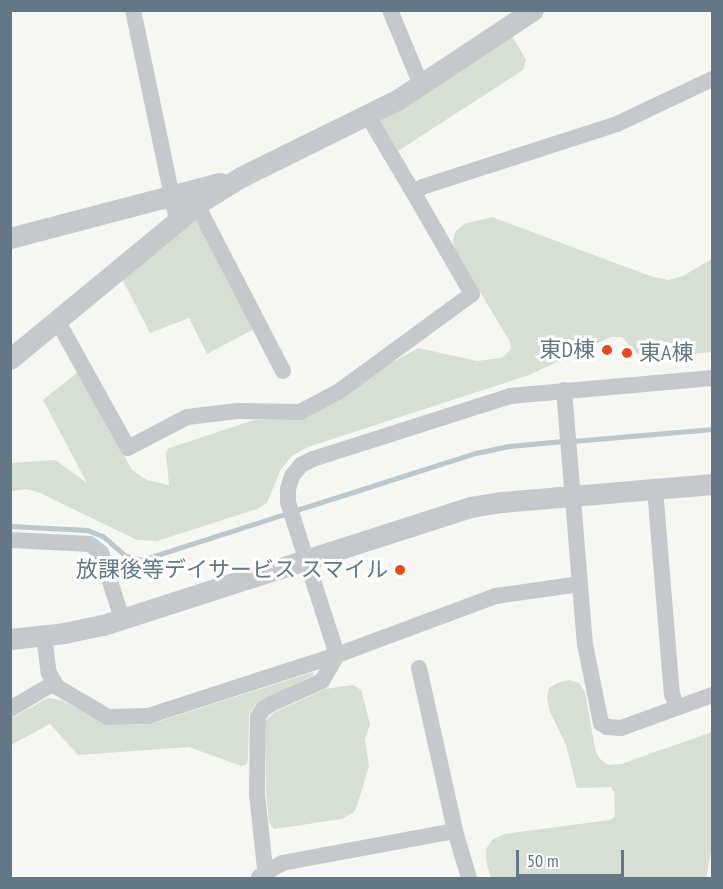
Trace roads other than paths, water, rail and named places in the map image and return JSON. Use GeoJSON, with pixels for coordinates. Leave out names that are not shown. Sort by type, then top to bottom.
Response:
{"type":"FeatureCollection","features":[{"type":"Feature","properties":{"kind":"street"},"geometry":{"type":"LineString","coordinates":[[133,10],[177,221]]}},
{"type":"Feature","properties":{"kind":"street"},"geometry":{"type":"LineString","coordinates":[[390,10],[421,85]]}},
{"type":"Feature","properties":{"kind":"street"},"geometry":{"type":"LineString","coordinates":[[10,359],[197,206],[241,177],[368,116],[421,85],[533,10]]}},
{"type":"Feature","properties":{"kind":"street"},"geometry":{"type":"LineString","coordinates":[[413,192],[422,187],[617,124],[712,79]]}},
{"type":"Feature","properties":{"kind":"street"},"geometry":{"type":"LineString","coordinates":[[57,320],[128,448],[187,417],[238,411],[300,412],[338,392],[472,294],[368,116]]}},
{"type":"Feature","properties":{"kind":"street"},"geometry":{"type":"LineString","coordinates":[[10,238],[241,177]]}},
{"type":"Feature","properties":{"kind":"street"},"geometry":{"type":"LineString","coordinates":[[197,206],[283,371]]}},
{"type":"Feature","properties":{"kind":"street"},"geometry":{"type":"LineString","coordinates":[[338,655],[288,502],[288,489],[292,476],[301,465],[313,459],[496,400],[564,390],[712,378]]}},
{"type":"Feature","properties":{"kind":"street"},"geometry":{"type":"LineString","coordinates":[[564,390],[585,644],[601,723],[607,728],[621,728],[712,694]]}},
{"type":"Feature","properties":{"kind":"street"},"geometry":{"type":"LineString","coordinates":[[10,639],[84,629],[122,619],[470,507],[712,484]]}},
{"type":"Feature","properties":{"kind":"street"},"geometry":{"type":"LineString","coordinates":[[655,489],[672,694],[677,707]]}},
{"type":"Feature","properties":{"kind":"street"},"geometry":{"type":"LineString","coordinates":[[10,540],[90,544],[101,553],[122,619]]}},
{"type":"Feature","properties":{"kind":"street"},"geometry":{"type":"LineString","coordinates":[[44,635],[49,673],[57,687],[108,717],[148,716],[338,655],[496,596],[580,584]]}},
{"type":"Feature","properties":{"kind":"street"},"geometry":{"type":"LineString","coordinates":[[263,877],[258,794],[258,717],[263,709],[271,704],[322,681],[338,655]]}},
{"type":"Feature","properties":{"kind":"street"},"geometry":{"type":"LineString","coordinates":[[419,668],[455,831],[469,879]]}},
{"type":"Feature","properties":{"kind":"street"},"geometry":{"type":"LineString","coordinates":[[10,709],[54,683]]}},
{"type":"Feature","properties":{"kind":"street"},"geometry":{"type":"LineString","coordinates":[[263,877],[282,863],[455,831]]}},
{"type":"Feature","properties":{"kind":"waterway"},"geometry":{"type":"LineString","coordinates":[[573,441],[712,429]]}},
{"type":"Feature","properties":{"kind":"waterway"},"geometry":{"type":"LineString","coordinates":[[297,510],[476,453],[510,446],[563,441]]}},
{"type":"Feature","properties":{"kind":"waterway"},"geometry":{"type":"LineString","coordinates":[[10,526],[87,530],[103,536],[126,556],[142,560],[285,514]]}},
{"type":"Feature","properties":{"kind":"place","name":"東D棟"},"geometry":{"type":"Point","coordinates":[607,350]}},
{"type":"Feature","properties":{"kind":"place","name":"東A棟"},"geometry":{"type":"Point","coordinates":[627,353]}},
{"type":"Feature","properties":{"kind":"place","name":"放課後等デイサービス スマイル"},"geometry":{"type":"Point","coordinates":[400,570]}}]}
